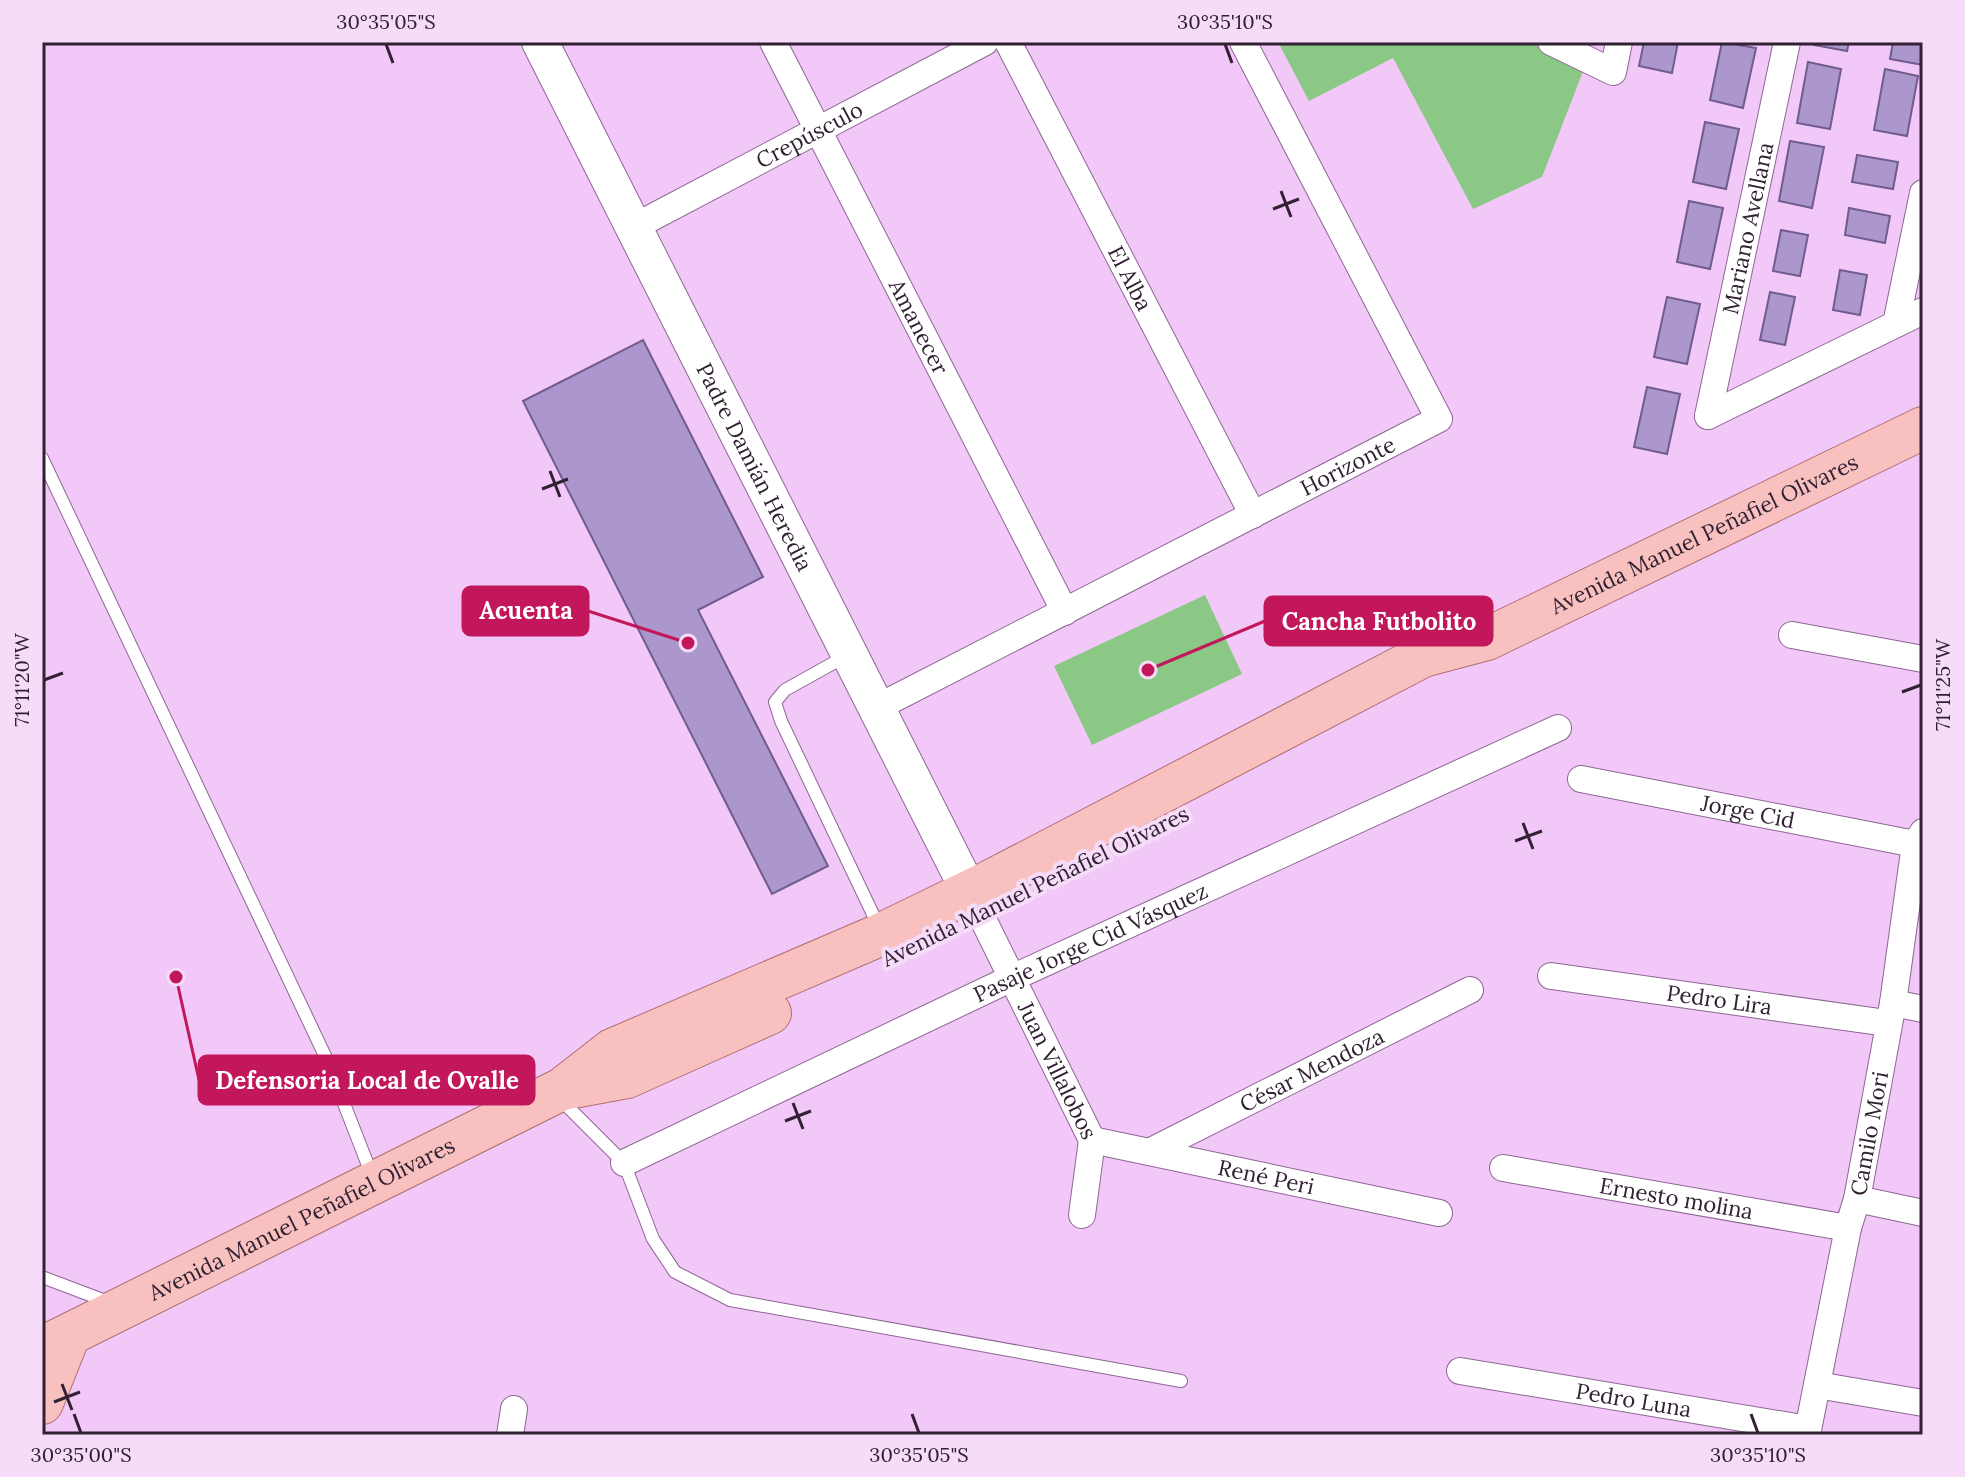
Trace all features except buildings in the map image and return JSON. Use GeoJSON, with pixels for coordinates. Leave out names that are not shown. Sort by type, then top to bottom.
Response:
{"type":"FeatureCollection","features":[{"type":"Feature","properties":{"kind":"main road","name":"Avenida Manuel Peñafiel Olivares"},"geometry":{"type":"LineString","coordinates":[[558,1091],[627,1077],[890,960],[976,903],[1423,656],[1487,639],[1923,428]]}},
{"type":"Feature","properties":{"kind":"main road","name":"Avenida Manuel Peñafiel Olivares"},"geometry":{"type":"LineString","coordinates":[[55,1342],[558,1091],[612,1050],[882,934],[976,903]]}},
{"type":"Feature","properties":{"kind":"main road"},"geometry":{"type":"LineString","coordinates":[[42,1403],[55,1342]]}},
{"type":"Feature","properties":{"kind":"street","name":"Padre Damián Heredia"},"geometry":{"type":"LineString","coordinates":[[540,42],[976,903]]}},
{"type":"Feature","properties":{"kind":"street","name":"Amanecer"},"geometry":{"type":"LineString","coordinates":[[773,42],[1065,612]]}},
{"type":"Feature","properties":{"kind":"street","name":"Crepúsculo"},"geometry":{"type":"LineString","coordinates":[[634,227],[985,42]]}},
{"type":"Feature","properties":{"kind":"street","name":"El Alba"},"geometry":{"type":"LineString","coordinates":[[1008,42],[1253,515]]}},
{"type":"Feature","properties":{"kind":"street","name":"Horizonte"},"geometry":{"type":"LineString","coordinates":[[878,707],[1439,419],[1243,42]]}},
{"type":"Feature","properties":{"kind":"street"},"geometry":{"type":"LineString","coordinates":[[1551,42],[1613,72],[1619,42]]}},
{"type":"Feature","properties":{"kind":"street","name":"Mariano Avellana"},"geometry":{"type":"LineString","coordinates":[[1787,42],[1708,416],[1896,324]]}},
{"type":"Feature","properties":{"kind":"street"},"geometry":{"type":"LineString","coordinates":[[1896,324],[1923,193]]}},
{"type":"Feature","properties":{"kind":"street"},"geometry":{"type":"LineString","coordinates":[[1896,324],[1923,311]]}},
{"type":"Feature","properties":{"kind":"street"},"geometry":{"type":"LineString","coordinates":[[1792,635],[1923,659]]}},
{"type":"Feature","properties":{"kind":"street","name":"Pasaje Jorge Cid Vásquez"},"geometry":{"type":"LineString","coordinates":[[624,1163],[1012,978],[1558,728]]}},
{"type":"Feature","properties":{"kind":"street","name":"Jorge Cid"},"geometry":{"type":"LineString","coordinates":[[1581,779],[1919,838]]}},
{"type":"Feature","properties":{"kind":"street","name":"Camilo Mori"},"geometry":{"type":"LineString","coordinates":[[1807,1432],[1848,1228],[1857,1199],[1919,838]]}},
{"type":"Feature","properties":{"kind":"street","name":"Juan Villalobos"},"geometry":{"type":"LineString","coordinates":[[976,903],[1092,1140],[1082,1215]]}},
{"type":"Feature","properties":{"kind":"street","name":"Pedro Lira"},"geometry":{"type":"LineString","coordinates":[[1551,976],[1890,1013],[1923,1009]]}},
{"type":"Feature","properties":{"kind":"street","name":"César Mendoza"},"geometry":{"type":"LineString","coordinates":[[1151,1151],[1470,990]]}},
{"type":"Feature","properties":{"kind":"street","name":"René Peri"},"geometry":{"type":"LineString","coordinates":[[1092,1140],[1439,1213]]}},
{"type":"Feature","properties":{"kind":"street","name":"Ernesto molina"},"geometry":{"type":"LineString","coordinates":[[1503,1168],[1848,1228]]}},
{"type":"Feature","properties":{"kind":"street"},"geometry":{"type":"LineString","coordinates":[[1857,1199],[1923,1213]]}},
{"type":"Feature","properties":{"kind":"street","name":"Pedro Luna"},"geometry":{"type":"LineString","coordinates":[[1460,1371],[1807,1432]]}},
{"type":"Feature","properties":{"kind":"street"},"geometry":{"type":"LineString","coordinates":[[1817,1385],[1923,1403]]}},
{"type":"Feature","properties":{"kind":"street"},"geometry":{"type":"LineString","coordinates":[[510,1435],[514,1409]]}},
{"type":"Feature","properties":{"kind":"lane"},"geometry":{"type":"LineString","coordinates":[[42,458],[327,1060],[374,1183]]}},
{"type":"Feature","properties":{"kind":"lane"},"geometry":{"type":"LineString","coordinates":[[851,654],[785,690],[775,702],[781,721],[882,934]]}},
{"type":"Feature","properties":{"kind":"lane"},"geometry":{"type":"LineString","coordinates":[[558,1091],[624,1163],[653,1239],[675,1272],[730,1300],[1181,1381]]}},
{"type":"Feature","properties":{"kind":"lane"},"geometry":{"type":"LineString","coordinates":[[42,1277],[122,1307]]}},
{"type":"Feature","properties":{"kind":"green space"},"geometry":{"type":"Polygon","coordinates":[[[1278,42],[1530,42],[1584,69],[1542,177],[1473,209],[1393,58],[1309,101],[1278,42]]]}},
{"type":"Feature","properties":{"kind":"green space"},"geometry":{"type":"Polygon","coordinates":[[[1205,595],[1242,674],[1092,745],[1054,666],[1205,595]]]}},
{"type":"Feature","properties":{"kind":"place","name":"Acuenta"},"geometry":{"type":"Point","coordinates":[688,643]}},
{"type":"Feature","properties":{"kind":"place","name":"Cancha Futbolito"},"geometry":{"type":"Point","coordinates":[1148,670]}},
{"type":"Feature","properties":{"kind":"place","name":"Defensoria Local de Ovalle"},"geometry":{"type":"Point","coordinates":[176,977]}}]}
